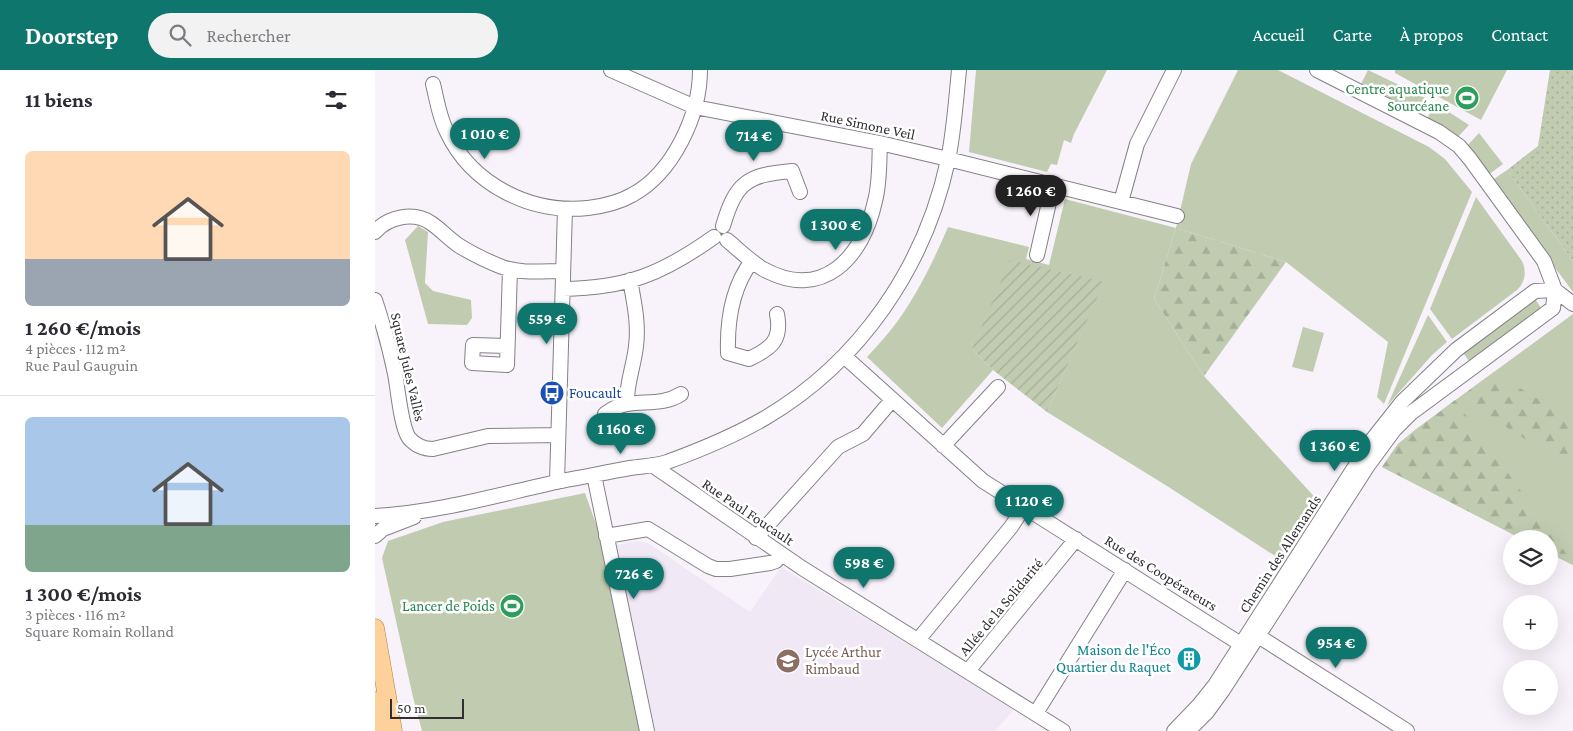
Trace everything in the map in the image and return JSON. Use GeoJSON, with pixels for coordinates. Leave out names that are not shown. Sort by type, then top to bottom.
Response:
{"type":"FeatureCollection","features":[{"type":"Feature","properties":{"kind":"main road"},"geometry":{"type":"LineString","coordinates":[[375,628],[393,731]]}},
{"type":"Feature","properties":{"kind":"main road"},"geometry":{"type":"LineString","coordinates":[[375,701],[383,731]]}},
{"type":"Feature","properties":{"kind":"street","name":"Rue Simone Veil"},"geometry":{"type":"LineString","coordinates":[[611,70],[695,107],[880,143],[1177,216]]}},
{"type":"Feature","properties":{"kind":"street"},"geometry":{"type":"LineString","coordinates":[[433,84],[441,118],[447,132],[474,170],[499,189],[516,197],[538,205],[565,209],[607,205],[639,192],[652,180],[675,152],[689,126],[699,89],[700,70]]}},
{"type":"Feature","properties":{"kind":"street"},"geometry":{"type":"LineString","coordinates":[[375,516],[438,508],[557,482],[667,462],[721,440],[764,419],[813,384],[844,356],[875,321],[911,264],[932,215],[948,159],[959,70]]}},
{"type":"Feature","properties":{"kind":"street"},"geometry":{"type":"LineString","coordinates":[[1121,202],[1137,144],[1174,70]]}},
{"type":"Feature","properties":{"kind":"street"},"geometry":{"type":"LineString","coordinates":[[1317,70],[1448,138],[1464,152],[1544,262],[1555,290],[1573,304]]}},
{"type":"Feature","properties":{"kind":"street"},"geometry":{"type":"LineString","coordinates":[[720,238],[752,261],[777,275],[788,279],[801,280],[824,277],[841,266],[861,239],[876,196],[880,143]]}},
{"type":"Feature","properties":{"kind":"street"},"geometry":{"type":"LineString","coordinates":[[563,289],[597,288],[653,274],[720,238],[729,232],[723,226],[730,203],[736,193],[748,181],[759,176],[792,171],[800,192]]}},
{"type":"Feature","properties":{"kind":"street"},"geometry":{"type":"LineString","coordinates":[[1037,255],[1053,185]]}},
{"type":"Feature","properties":{"kind":"street"},"geometry":{"type":"LineString","coordinates":[[557,482],[565,209]]}},
{"type":"Feature","properties":{"kind":"street"},"geometry":{"type":"LineString","coordinates":[[375,232],[396,218],[410,217],[422,219],[429,222],[466,250],[483,259],[510,269],[519,271],[563,271]]}},
{"type":"Feature","properties":{"kind":"street"},"geometry":{"type":"LineString","coordinates":[[752,261],[741,277],[732,303],[728,326],[728,353],[749,359],[771,345],[779,334],[777,314]]}},
{"type":"Feature","properties":{"kind":"street"},"geometry":{"type":"LineString","coordinates":[[507,346],[510,269]]}},
{"type":"Feature","properties":{"kind":"street"},"geometry":{"type":"LineString","coordinates":[[627,404],[627,387],[635,352],[637,331],[630,280]]}},
{"type":"Feature","properties":{"kind":"street","name":"Chemin des Allemands"},"geometry":{"type":"LineString","coordinates":[[1188,731],[1218,698],[1246,646],[1372,440],[1402,402],[1456,350],[1535,291],[1555,290],[1553,308],[1551,310],[1416,408],[1394,430],[1254,633]]}},
{"type":"Feature","properties":{"kind":"street","name":"Square Jules Vallès"},"geometry":{"type":"LineString","coordinates":[[375,300],[391,357],[406,432],[417,445],[433,449],[488,436],[558,435]]}},
{"type":"Feature","properties":{"kind":"street","name":"Rue des Coopérateurs"},"geometry":{"type":"LineString","coordinates":[[844,356],[978,477],[1246,646]]}},
{"type":"Feature","properties":{"kind":"street"},"geometry":{"type":"LineString","coordinates":[[943,446],[998,387]]}},
{"type":"Feature","properties":{"kind":"street"},"geometry":{"type":"LineString","coordinates":[[605,414],[616,407],[627,404],[660,402],[681,394]]}},
{"type":"Feature","properties":{"kind":"street"},"geometry":{"type":"LineString","coordinates":[[757,538],[838,447],[863,434],[893,400]]}},
{"type":"Feature","properties":{"kind":"street","name":"Rue Paul Foucault"},"geometry":{"type":"LineString","coordinates":[[652,465],[781,554],[1063,731]]}},
{"type":"Feature","properties":{"kind":"street"},"geometry":{"type":"LineString","coordinates":[[594,475],[647,731]]}},
{"type":"Feature","properties":{"kind":"street"},"geometry":{"type":"LineString","coordinates":[[918,640],[1011,527],[1024,507]]}},
{"type":"Feature","properties":{"kind":"street"},"geometry":{"type":"LineString","coordinates":[[375,536],[383,529],[438,508]]}},
{"type":"Feature","properties":{"kind":"street"},"geometry":{"type":"LineString","coordinates":[[606,536],[648,529],[708,566],[720,570],[770,563],[781,554]]}},
{"type":"Feature","properties":{"kind":"street","name":"Allée de la Solidarité"},"geometry":{"type":"LineString","coordinates":[[968,671],[1076,539]]}},
{"type":"Feature","properties":{"kind":"street"},"geometry":{"type":"LineString","coordinates":[[1036,714],[1125,570]]}},
{"type":"Feature","properties":{"kind":"street"},"geometry":{"type":"LineString","coordinates":[[1254,633],[1407,731]]}},
{"type":"Feature","properties":{"kind":"street","name":"Chemin des Allemands"},"geometry":{"type":"LineString","coordinates":[[1174,731],[1204,699],[1246,646]]}},
{"type":"Feature","properties":{"kind":"shaded area","name":"Lycée Arthur Rimbaud"},"geometry":{"type":"Polygon","coordinates":[[[639,541],[648,543],[750,612],[781,567],[1015,709],[995,731],[655,731],[615,545],[639,541]]]}},
{"type":"Feature","properties":{"kind":"green space"},"geometry":{"type":"Polygon","coordinates":[[[976,70],[1107,70],[1071,143],[1064,140],[1057,165],[1051,164],[1047,172],[969,152],[976,70]]]}},
{"type":"Feature","properties":{"kind":"green space"},"geometry":{"type":"Polygon","coordinates":[[[1238,70],[1278,70],[1429,147],[1445,159],[1472,192],[1384,404],[1377,397],[1388,342],[1286,262],[1176,228],[1191,164],[1238,70]]]}},
{"type":"Feature","properties":{"kind":"green space"},"geometry":{"type":"Polygon","coordinates":[[[1368,70],[1428,99],[1419,116],[1388,100],[1389,97],[1361,84],[1368,70]]]}},
{"type":"Feature","properties":{"kind":"green space","name":"Centre aquatique Sourcéane"},"geometry":{"type":"Polygon","coordinates":[[[1395,70],[1507,70],[1481,120],[1395,73],[1395,70]]]}},
{"type":"Feature","properties":{"kind":"green space"},"geometry":{"type":"Polygon","coordinates":[[[1550,70],[1573,70],[1573,261],[1507,170],[1538,146],[1550,70]]]}},
{"type":"Feature","properties":{"kind":"green space"},"geometry":{"type":"Polygon","coordinates":[[[1435,103],[1469,125],[1457,138],[1427,119],[1435,103]]]}},
{"type":"Feature","properties":{"kind":"green space"},"geometry":{"type":"Polygon","coordinates":[[[1479,133],[1503,164],[1488,175],[1466,147],[1479,133]]]}},
{"type":"Feature","properties":{"kind":"green space"},"geometry":{"type":"Polygon","coordinates":[[[1507,170],[1573,261],[1573,292],[1491,181],[1507,170]]]}},
{"type":"Feature","properties":{"kind":"green space"},"geometry":{"type":"Polygon","coordinates":[[[1476,197],[1522,261],[1524,277],[1522,284],[1517,290],[1452,339],[1430,309],[1476,197]]]}},
{"type":"Feature","properties":{"kind":"green space"},"geometry":{"type":"Polygon","coordinates":[[[1065,199],[1176,228],[1154,299],[1204,376],[1321,504],[1283,561],[1047,412],[1103,283],[972,349],[993,370],[942,428],[867,357],[907,307],[930,267],[948,227],[1029,247],[1026,259],[1049,265],[1065,199]]]}},
{"type":"Feature","properties":{"kind":"green space"},"geometry":{"type":"Polygon","coordinates":[[[418,226],[428,232],[425,283],[433,291],[471,300],[472,318],[467,325],[428,324],[405,240],[418,226]]]}},
{"type":"Feature","properties":{"kind":"green space"},"geometry":{"type":"Polygon","coordinates":[[[1176,228],[1286,262],[1204,376],[1154,299],[1176,228]]]}},
{"type":"Feature","properties":{"kind":"green space"},"geometry":{"type":"Polygon","coordinates":[[[1010,260],[1104,282],[1047,412],[993,370],[972,349],[1010,260]]]}},
{"type":"Feature","properties":{"kind":"green space"},"geometry":{"type":"Polygon","coordinates":[[[1534,297],[1541,308],[1469,361],[1461,350],[1534,297]]]}},
{"type":"Feature","properties":{"kind":"green space"},"geometry":{"type":"Polygon","coordinates":[[[1573,314],[1573,565],[1558,558],[1558,530],[1504,530],[1382,467],[1398,444],[1573,314]]]}},
{"type":"Feature","properties":{"kind":"green space"},"geometry":{"type":"Polygon","coordinates":[[[1428,315],[1447,342],[1432,355],[1387,406],[1428,315]]]}},
{"type":"Feature","properties":{"kind":"green space"},"geometry":{"type":"Polygon","coordinates":[[[1303,327],[1324,333],[1313,372],[1292,367],[1303,327]]]}},
{"type":"Feature","properties":{"kind":"green space"},"geometry":{"type":"Polygon","coordinates":[[[1494,372],[1573,421],[1573,470],[1460,397],[1494,372]]]}},
{"type":"Feature","properties":{"kind":"green space"},"geometry":{"type":"Polygon","coordinates":[[[1455,400],[1549,530],[1504,530],[1382,467],[1398,444],[1455,400]]]}},
{"type":"Feature","properties":{"kind":"green space"},"geometry":{"type":"Polygon","coordinates":[[[585,493],[602,541],[643,731],[422,731],[382,558],[388,541],[443,522],[585,493]]]}},
{"type":"Feature","properties":{"kind":"green space"},"geometry":{"type":"Polygon","coordinates":[[[1558,542],[1573,563],[1573,565],[1558,558],[1558,542]]]}},
{"type":"Feature","properties":{"kind":"place","name":"Centre aquatique Sourcéane"},"geometry":{"type":"Point","coordinates":[1467,98]}},
{"type":"Feature","properties":{"kind":"place","name":"Foucault"},"geometry":{"type":"Point","coordinates":[552,393]}},
{"type":"Feature","properties":{"kind":"place","name":"Lancer de Poids"},"geometry":{"type":"Point","coordinates":[512,606]}},
{"type":"Feature","properties":{"kind":"place","name":"Maison de l'Éco Quartier du Raquet"},"geometry":{"type":"Point","coordinates":[1189,659]}},
{"type":"Feature","properties":{"kind":"place","name":"Lycée Arthur Rimbaud"},"geometry":{"type":"Point","coordinates":[788,661]}}]}
